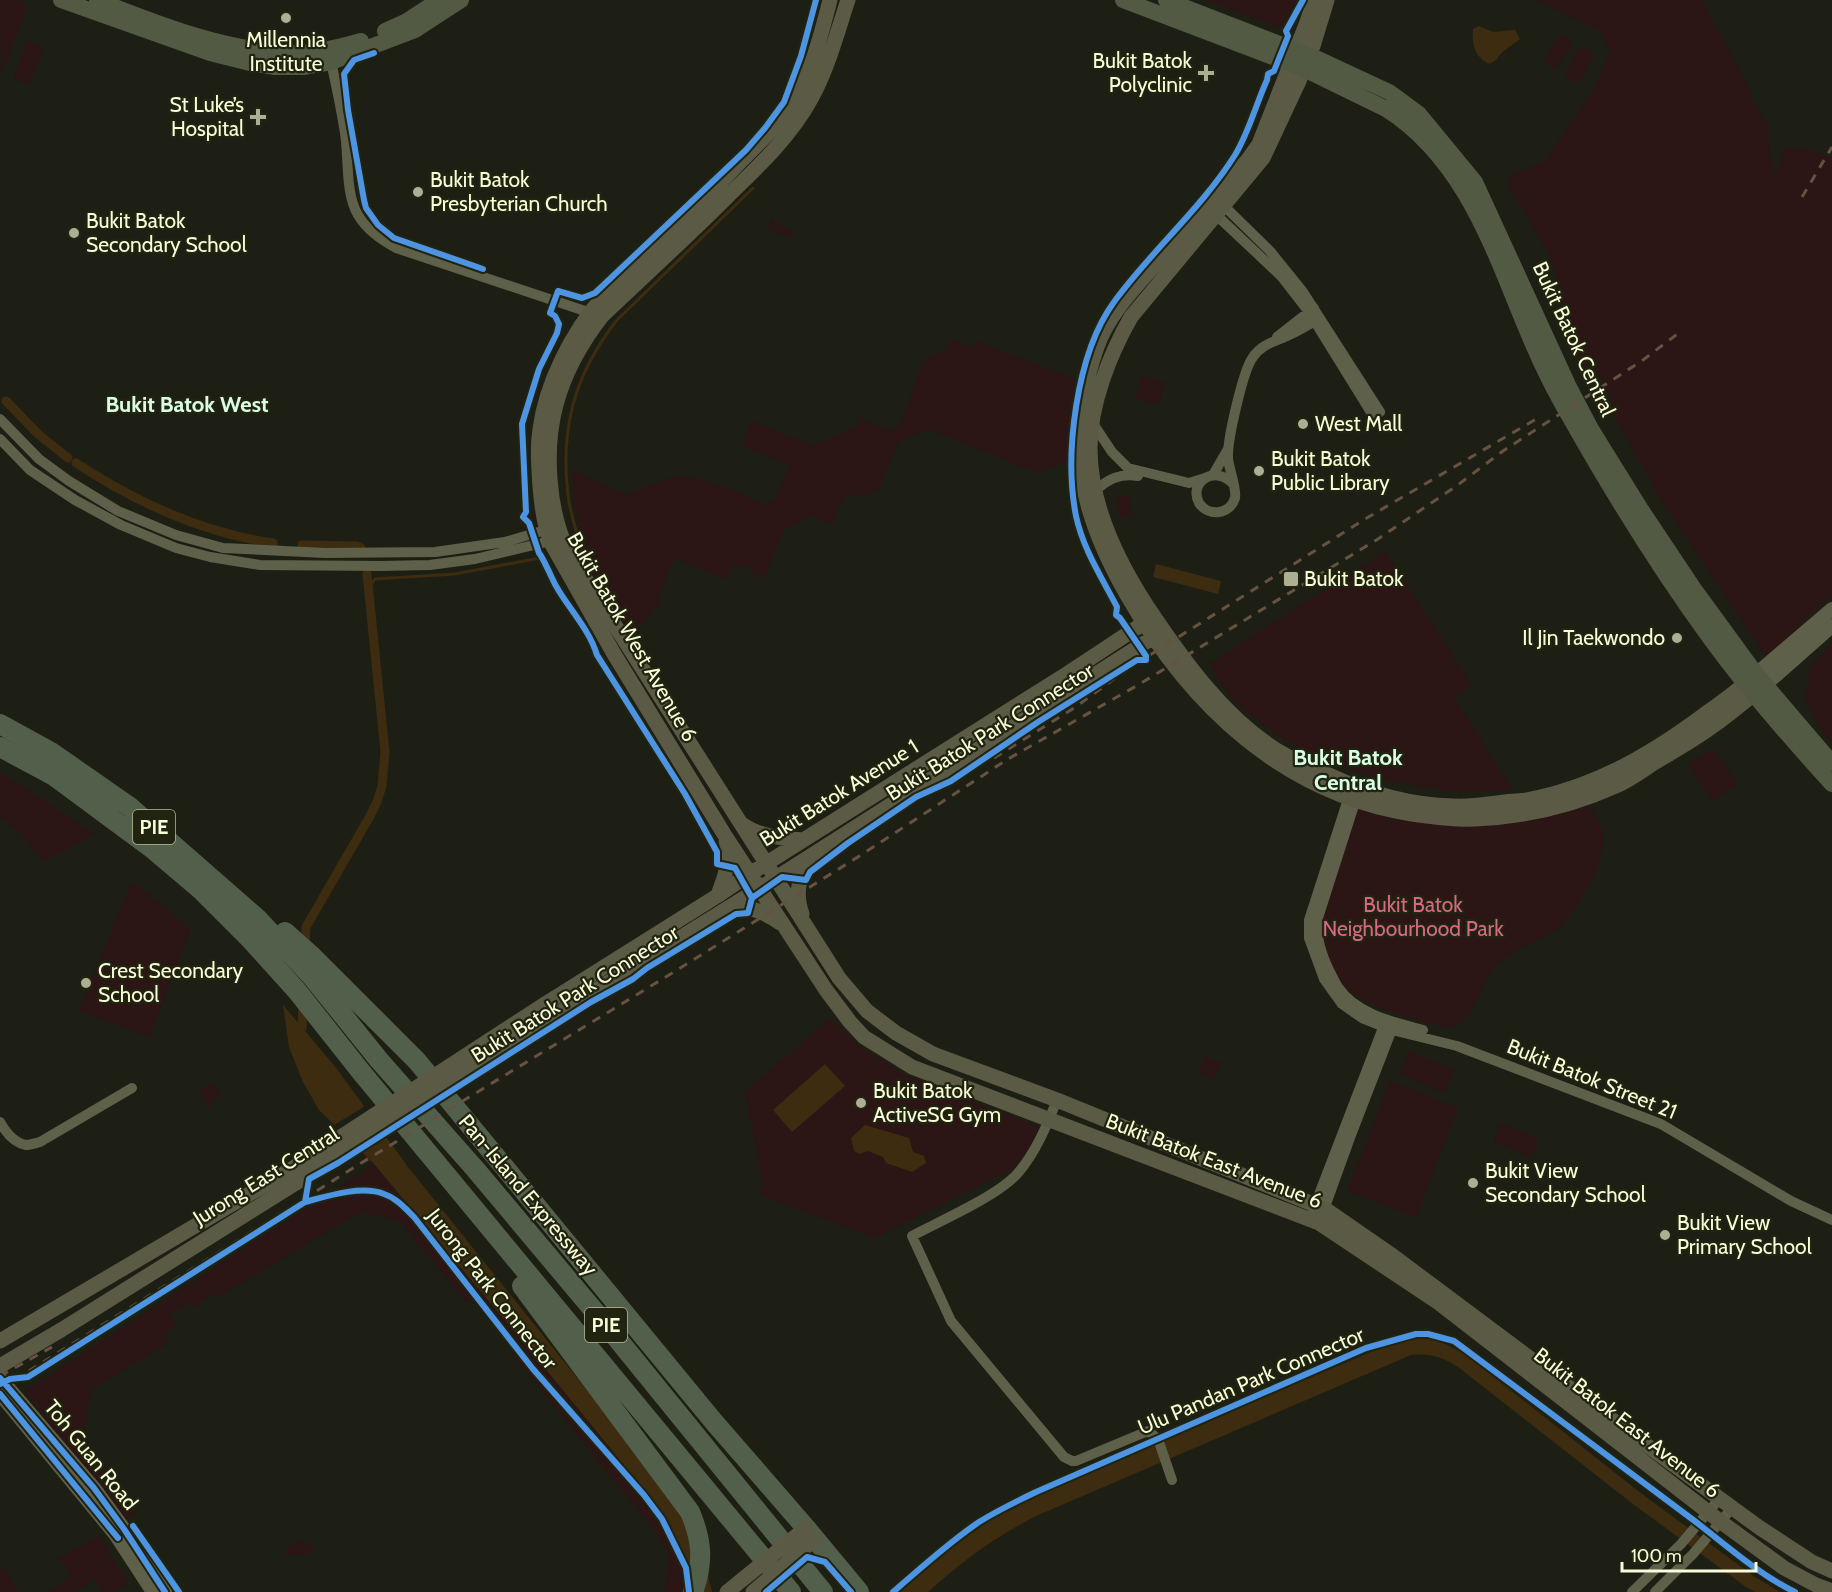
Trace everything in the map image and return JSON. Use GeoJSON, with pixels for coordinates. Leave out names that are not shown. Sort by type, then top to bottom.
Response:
{"type":"FeatureCollection","features":[{"type":"Feature","properties":{"kind":"highway","name":"PIE"},"geometry":{"type":"LineString","coordinates":[[0,724],[51,752],[130,807],[258,919],[275,926],[304,955]]}},
{"type":"Feature","properties":{"kind":"highway","name":"PIE"},"geometry":{"type":"LineString","coordinates":[[0,747],[54,776],[154,850],[200,890],[250,939],[303,999],[791,1592]]}},
{"type":"Feature","properties":{"kind":"highway","name":"Pan-Island Expressway"},"geometry":{"type":"LineString","coordinates":[[304,955],[313,978],[603,1322],[822,1592]]}},
{"type":"Feature","properties":{"kind":"highway"},"geometry":{"type":"LineString","coordinates":[[304,955],[417,1061],[714,1422],[859,1592]]}},
{"type":"Feature","properties":{"kind":"highway"},"geometry":{"type":"LineString","coordinates":[[440,1168],[495,1250],[690,1512],[699,1533],[701,1566],[693,1592]]}},
{"type":"Feature","properties":{"kind":"main road"},"geometry":{"type":"LineString","coordinates":[[61,0],[210,53],[275,67],[303,67],[330,56],[407,21],[438,0]]}},
{"type":"Feature","properties":{"kind":"main road"},"geometry":{"type":"LineString","coordinates":[[97,0],[189,33],[251,49],[330,56],[416,30],[461,0]]}},
{"type":"Feature","properties":{"kind":"main road","name":"Bukit Batok West Avenue 6"},"geometry":{"type":"LineString","coordinates":[[596,314],[636,263],[664,239],[731,172],[792,104],[810,64],[830,0]]}},
{"type":"Feature","properties":{"kind":"main road","name":"Bukit Batok West Avenue 6"},"geometry":{"type":"LineString","coordinates":[[751,873],[724,834],[614,654],[554,534],[540,495],[538,443],[546,399],[577,332],[689,235],[783,140],[812,98],[848,0]]}},
{"type":"Feature","properties":{"kind":"main road"},"geometry":{"type":"LineString","coordinates":[[1123,0],[1300,59]]}},
{"type":"Feature","properties":{"kind":"main road"},"geometry":{"type":"LineString","coordinates":[[1167,0],[1300,59]]}},
{"type":"Feature","properties":{"kind":"main road"},"geometry":{"type":"LineString","coordinates":[[1314,0],[1300,59],[1271,144],[1263,158],[1122,302],[1102,333],[1081,413],[1079,440],[1082,477],[1092,519],[1111,568],[1149,620],[1192,688],[1220,719],[1269,758],[1307,780],[1354,793],[1453,806],[1534,799],[1610,774],[1656,748],[1755,684]]}},
{"type":"Feature","properties":{"kind":"main road"},"geometry":{"type":"LineString","coordinates":[[1300,59],[1327,0]]}},
{"type":"Feature","properties":{"kind":"main road","name":"Bukit Batok Central"},"geometry":{"type":"LineString","coordinates":[[1300,59],[1397,116],[1425,141],[1465,190],[1503,270],[1546,373],[1575,427],[1622,506],[1710,638],[1755,684]]}},
{"type":"Feature","properties":{"kind":"main road"},"geometry":{"type":"LineString","coordinates":[[1149,620],[1115,549],[1095,491],[1090,456],[1092,422],[1116,344],[1131,316],[1215,206]]}},
{"type":"Feature","properties":{"kind":"main road","name":"Bukit Batok West Avenue 6"},"geometry":{"type":"LineString","coordinates":[[554,534],[569,553],[766,863]]}},
{"type":"Feature","properties":{"kind":"main road","name":"Bukit Batok Avenue 1"},"geometry":{"type":"LineString","coordinates":[[548,1011],[766,863],[1149,620]]}},
{"type":"Feature","properties":{"kind":"main road","name":"Bukit Batok Avenue 1"},"geometry":{"type":"LineString","coordinates":[[548,1011],[733,905],[1158,634]]}},
{"type":"Feature","properties":{"kind":"main road"},"geometry":{"type":"LineString","coordinates":[[1755,684],[1832,763]]}},
{"type":"Feature","properties":{"kind":"main road"},"geometry":{"type":"LineString","coordinates":[[1755,684],[1832,784]]}},
{"type":"Feature","properties":{"kind":"main road"},"geometry":{"type":"LineString","coordinates":[[738,820],[747,828],[759,833],[777,838],[802,840]]}},
{"type":"Feature","properties":{"kind":"main road"},"geometry":{"type":"LineString","coordinates":[[717,896],[727,866],[728,850],[724,834]]}},
{"type":"Feature","properties":{"kind":"main road"},"geometry":{"type":"LineString","coordinates":[[805,925],[799,905],[798,887],[799,879],[809,857]]}},
{"type":"Feature","properties":{"kind":"main road","name":"Bukit Batok East Avenue 6"},"geometry":{"type":"LineString","coordinates":[[766,863],[843,983],[867,1011],[896,1033],[933,1054],[1057,1100],[1317,1214],[1393,1256],[1732,1508],[1812,1562],[1832,1571]]}},
{"type":"Feature","properties":{"kind":"main road","name":"Bukit Batok East Avenue 6"},"geometry":{"type":"LineString","coordinates":[[751,873],[832,998],[864,1037],[912,1067],[1049,1119],[1317,1214],[1439,1304],[1784,1568],[1832,1591]]}},
{"type":"Feature","properties":{"kind":"main road"},"geometry":{"type":"LineString","coordinates":[[733,905],[761,912],[784,926]]}},
{"type":"Feature","properties":{"kind":"main road","name":"Jurong East Central"},"geometry":{"type":"LineString","coordinates":[[0,1366],[61,1330],[548,1011]]}},
{"type":"Feature","properties":{"kind":"main road","name":"Jurong East Central"},"geometry":{"type":"LineString","coordinates":[[0,1341],[293,1177]]}},
{"type":"Feature","properties":{"kind":"main road"},"geometry":{"type":"LineString","coordinates":[[727,1592],[811,1533]]}},
{"type":"Feature","properties":{"kind":"main road"},"geometry":{"type":"LineString","coordinates":[[753,1592],[811,1533]]}},
{"type":"Feature","properties":{"kind":"street"},"geometry":{"type":"LineString","coordinates":[[330,56],[345,132],[351,193],[357,213],[366,226],[379,238],[396,248],[596,314]]}},
{"type":"Feature","properties":{"kind":"street"},"geometry":{"type":"LineString","coordinates":[[1215,206],[1275,258],[1377,414]]}},
{"type":"Feature","properties":{"kind":"street"},"geometry":{"type":"LineString","coordinates":[[1095,491],[1106,481],[1125,474],[1142,476],[1191,492],[1204,508],[1211,512],[1225,511],[1234,501],[1235,495],[1228,448],[1246,368],[1254,355],[1314,315]]}},
{"type":"Feature","properties":{"kind":"street"},"geometry":{"type":"LineString","coordinates":[[0,419],[39,459],[69,481],[118,511],[176,535],[223,548],[326,553],[418,553],[485,546],[554,534]]}},
{"type":"Feature","properties":{"kind":"street"},"geometry":{"type":"LineString","coordinates":[[1092,422],[1112,452],[1128,468],[1189,483],[1210,475],[1221,475],[1233,484]]}},
{"type":"Feature","properties":{"kind":"street"},"geometry":{"type":"LineString","coordinates":[[0,439],[30,470],[75,500],[121,525],[176,548],[219,559],[260,565],[430,565],[476,559],[554,534]]}},
{"type":"Feature","properties":{"kind":"street"},"geometry":{"type":"LineString","coordinates":[[1199,503],[1197,491],[1228,448]]}},
{"type":"Feature","properties":{"kind":"street"},"geometry":{"type":"LineString","coordinates":[[1755,684],[1832,609]]}},
{"type":"Feature","properties":{"kind":"street"},"geometry":{"type":"LineString","coordinates":[[1755,684],[1832,626]]}},
{"type":"Feature","properties":{"kind":"street","name":"Bukit Batok Street 21"},"geometry":{"type":"LineString","coordinates":[[1354,793],[1317,921],[1317,938],[1324,961],[1338,987],[1347,998],[1389,1024],[1457,1046],[1661,1124],[1774,1191],[1832,1220]]}},
{"type":"Feature","properties":{"kind":"street"},"geometry":{"type":"LineString","coordinates":[[1317,1214],[1342,1131],[1389,1024]]}},
{"type":"Feature","properties":{"kind":"street","name":"Bukit Batok Street 21"},"geometry":{"type":"LineString","coordinates":[[1389,1024],[1459,1040],[1666,1119],[1771,1182],[1832,1213]]}},
{"type":"Feature","properties":{"kind":"street"},"geometry":{"type":"LineString","coordinates":[[0,1122],[6,1132],[16,1140],[26,1145],[40,1142],[132,1088]]}},
{"type":"Feature","properties":{"kind":"street"},"geometry":{"type":"LineString","coordinates":[[1057,1100],[1030,1155],[1009,1182],[912,1236],[951,1321],[1064,1457],[1076,1461],[1146,1431],[1152,1433],[1159,1441],[1172,1480]]}},
{"type":"Feature","properties":{"kind":"street","name":"Toh Guan Road"},"geometry":{"type":"LineString","coordinates":[[0,1378],[94,1488],[165,1592]]}},
{"type":"Feature","properties":{"kind":"street","name":"Toh Guan Road"},"geometry":{"type":"LineString","coordinates":[[0,1394],[116,1534],[153,1592]]}},
{"type":"Feature","properties":{"kind":"street"},"geometry":{"type":"LineString","coordinates":[[1655,1592],[1706,1539],[1720,1498]]}},
{"type":"Feature","properties":{"kind":"street"},"geometry":{"type":"LineString","coordinates":[[1632,1592],[1694,1530],[1732,1508]]}},
{"type":"Feature","properties":{"kind":"green space"},"geometry":{"type":"Polygon","coordinates":[[[0,0],[15,0],[28,5],[1,76],[0,0]]]}},
{"type":"Feature","properties":{"kind":"green space"},"geometry":{"type":"Polygon","coordinates":[[[1206,0],[1296,0],[1285,30],[1206,0]]]}},
{"type":"Feature","properties":{"kind":"green space"},"geometry":{"type":"Polygon","coordinates":[[[1536,0],[1702,0],[1745,80],[1754,103],[1768,125],[1771,162],[1775,177],[1784,146],[1825,154],[1832,159],[1832,595],[1807,617],[1773,655],[1763,653],[1659,497],[1614,415],[1611,396],[1594,366],[1589,368],[1580,359],[1571,339],[1569,313],[1547,251],[1507,183],[1507,176],[1544,161],[1592,93],[1610,52],[1600,31],[1536,0]]]}},
{"type":"Feature","properties":{"kind":"green space"},"geometry":{"type":"Polygon","coordinates":[[[1560,34],[1573,42],[1556,69],[1543,61],[1560,34]]]}},
{"type":"Feature","properties":{"kind":"green space"},"geometry":{"type":"Polygon","coordinates":[[[27,41],[44,47],[29,85],[13,78],[27,41]]]}},
{"type":"Feature","properties":{"kind":"green space"},"geometry":{"type":"Polygon","coordinates":[[[1580,46],[1595,55],[1578,83],[1564,74],[1580,46]]]}},
{"type":"Feature","properties":{"kind":"green space"},"geometry":{"type":"Polygon","coordinates":[[[772,218],[793,233],[791,238],[768,229],[772,218]]]}},
{"type":"Feature","properties":{"kind":"green space"},"geometry":{"type":"Polygon","coordinates":[[[951,339],[973,348],[976,341],[1078,380],[1069,413],[1068,463],[1037,473],[928,429],[898,442],[879,489],[865,495],[856,494],[846,497],[839,505],[833,524],[812,516],[784,529],[766,574],[758,578],[750,568],[738,566],[729,572],[725,579],[674,558],[658,598],[662,600],[648,618],[627,636],[573,549],[583,540],[574,502],[571,470],[627,495],[662,480],[683,476],[734,491],[767,505],[777,496],[789,465],[742,446],[751,421],[812,445],[857,427],[860,418],[891,431],[901,423],[923,361],[947,349],[951,339]]]}},
{"type":"Feature","properties":{"kind":"green space"},"geometry":{"type":"Polygon","coordinates":[[[1142,376],[1165,382],[1159,405],[1135,399],[1142,376]]]}},
{"type":"Feature","properties":{"kind":"green space"},"geometry":{"type":"Polygon","coordinates":[[[1128,494],[1133,515],[1120,518],[1116,497],[1128,494]]]}},
{"type":"Feature","properties":{"kind":"green space"},"geometry":{"type":"Polygon","coordinates":[[[1385,551],[1471,684],[1455,699],[1513,790],[1467,792],[1429,788],[1366,775],[1317,757],[1294,745],[1251,716],[1232,698],[1209,664],[1385,551]]]}},
{"type":"Feature","properties":{"kind":"green space"},"geometry":{"type":"Polygon","coordinates":[[[1832,643],[1832,741],[1825,736],[1805,698],[1810,668],[1832,643]]]}},
{"type":"Feature","properties":{"kind":"green space"},"geometry":{"type":"Polygon","coordinates":[[[1714,748],[1738,784],[1712,801],[1688,765],[1714,748]]]}},
{"type":"Feature","properties":{"kind":"green space"},"geometry":{"type":"Polygon","coordinates":[[[0,773],[94,834],[43,862],[24,837],[0,817],[0,773]]]}},
{"type":"Feature","properties":{"kind":"green space","name":"Bukit Batok Neighbourhood Park"},"geometry":{"type":"Polygon","coordinates":[[[1589,805],[1597,817],[1603,839],[1599,862],[1588,888],[1557,930],[1520,948],[1496,966],[1469,1013],[1457,1024],[1448,1028],[1389,1011],[1359,997],[1337,980],[1315,933],[1354,808],[1576,809],[1589,805]]]}},
{"type":"Feature","properties":{"kind":"green space"},"geometry":{"type":"Polygon","coordinates":[[[131,882],[190,929],[150,1037],[79,1011],[131,882]]]}},
{"type":"Feature","properties":{"kind":"green space"},"geometry":{"type":"Polygon","coordinates":[[[831,1018],[858,1045],[907,1076],[1040,1127],[1025,1154],[1010,1170],[875,1238],[760,1195],[763,1185],[745,1092],[831,1018]]]}},
{"type":"Feature","properties":{"kind":"green space"},"geometry":{"type":"Polygon","coordinates":[[[1409,1051],[1454,1070],[1444,1093],[1399,1074],[1409,1051]]]}},
{"type":"Feature","properties":{"kind":"green space"},"geometry":{"type":"Polygon","coordinates":[[[1205,1056],[1221,1063],[1214,1079],[1198,1072],[1205,1056]]]}},
{"type":"Feature","properties":{"kind":"green space"},"geometry":{"type":"Polygon","coordinates":[[[1390,1081],[1458,1108],[1416,1217],[1347,1191],[1390,1081]]]}},
{"type":"Feature","properties":{"kind":"green space"},"geometry":{"type":"Polygon","coordinates":[[[207,1083],[215,1085],[220,1096],[212,1098],[211,1107],[205,1105],[207,1100],[200,1097],[207,1083]]]}},
{"type":"Feature","properties":{"kind":"green space"},"geometry":{"type":"Polygon","coordinates":[[[1501,1123],[1538,1138],[1531,1157],[1493,1142],[1501,1123]]]}},
{"type":"Feature","properties":{"kind":"green space"},"geometry":{"type":"Polygon","coordinates":[[[374,1164],[539,1361],[665,1517],[689,1567],[681,1592],[665,1592],[669,1554],[652,1527],[511,1353],[514,1349],[470,1299],[466,1302],[400,1221],[361,1212],[220,1296],[216,1292],[194,1307],[190,1302],[169,1315],[176,1326],[163,1335],[168,1343],[91,1390],[83,1434],[137,1512],[126,1519],[24,1392],[374,1164]]]}},
{"type":"Feature","properties":{"kind":"green space"},"geometry":{"type":"Polygon","coordinates":[[[99,1536],[128,1583],[114,1592],[103,1592],[95,1580],[73,1592],[48,1592],[71,1577],[59,1558],[99,1536]]]}},
{"type":"Feature","properties":{"kind":"green space"},"geometry":{"type":"Polygon","coordinates":[[[295,1541],[312,1544],[313,1550],[300,1555],[286,1554],[286,1548],[295,1541]]]}},
{"type":"Feature","properties":{"kind":"green space"},"geometry":{"type":"Polygon","coordinates":[[[4,1568],[19,1592],[0,1592],[0,1570],[4,1568]]]}},
{"type":"Feature","properties":{"kind":"shaded area"},"geometry":{"type":"Polygon","coordinates":[[[1479,26],[1493,32],[1515,30],[1520,39],[1490,64],[1480,58],[1474,45],[1473,29],[1479,26]]]}},
{"type":"Feature","properties":{"kind":"shaded area"},"geometry":{"type":"Polygon","coordinates":[[[1156,564],[1221,581],[1218,594],[1153,577],[1156,564]]]}},
{"type":"Feature","properties":{"kind":"shaded area"},"geometry":{"type":"Polygon","coordinates":[[[283,1005],[337,1069],[408,1167],[676,1501],[706,1566],[712,1592],[691,1592],[689,1567],[665,1517],[646,1492],[374,1164],[319,1110],[303,1082],[289,1047],[283,1005]]]}},
{"type":"Feature","properties":{"kind":"shaded area"},"geometry":{"type":"Polygon","coordinates":[[[825,1064],[845,1086],[792,1132],[773,1110],[825,1064]]]}},
{"type":"Feature","properties":{"kind":"shaded area"},"geometry":{"type":"Polygon","coordinates":[[[865,1125],[909,1138],[913,1152],[924,1156],[926,1163],[912,1172],[886,1163],[883,1157],[868,1151],[859,1154],[854,1151],[851,1138],[865,1125]]]}},
{"type":"Feature","properties":{"kind":"shaded area"},"geometry":{"type":"Polygon","coordinates":[[[1423,1337],[1438,1340],[1466,1355],[1642,1494],[1755,1577],[1780,1592],[1755,1592],[1746,1587],[1633,1504],[1458,1367],[1441,1358],[1424,1354],[1411,1355],[1036,1516],[979,1550],[928,1592],[898,1592],[956,1540],[988,1518],[1019,1502],[1385,1346],[1423,1337]]]}},
{"type":"Feature","properties":{"kind":"pier"},"geometry":{"type":"Polygon","coordinates":[[[367,1105],[387,1133],[357,1152],[331,1127],[367,1105]]]}},
{"type":"Feature","properties":{"kind":"waterway"},"geometry":{"type":"LineString","coordinates":[[573,545],[578,538],[566,476],[568,429],[573,406],[589,363],[616,321],[753,188]]}},
{"type":"Feature","properties":{"kind":"waterway"},"geometry":{"type":"LineString","coordinates":[[6,401],[38,434],[68,458]]}},
{"type":"Feature","properties":{"kind":"waterway"},"geometry":{"type":"LineString","coordinates":[[76,463],[121,490],[170,514],[221,532],[273,543]]}},
{"type":"Feature","properties":{"kind":"waterway"},"geometry":{"type":"LineString","coordinates":[[302,545],[357,546],[362,551]]}},
{"type":"Feature","properties":{"kind":"waterway"},"geometry":{"type":"LineString","coordinates":[[369,588],[375,579],[455,574],[540,558]]}},
{"type":"Feature","properties":{"kind":"waterway"},"geometry":{"type":"LineString","coordinates":[[305,949],[306,927],[369,818],[382,786],[385,752],[367,574]]}},
{"type":"Feature","properties":{"kind":"waterway"},"geometry":{"type":"LineString","coordinates":[[302,1028],[303,1002]]}},
{"type":"Feature","properties":{"kind":"railway"},"geometry":{"type":"LineString","coordinates":[[1802,197],[1832,147]]}},
{"type":"Feature","properties":{"kind":"railway"},"geometry":{"type":"LineString","coordinates":[[0,1389],[358,1165],[669,975],[861,855],[1008,759],[1138,685],[1378,539],[1455,487],[1503,451],[1643,360],[1680,332]]}},
{"type":"Feature","properties":{"kind":"railway"},"geometry":{"type":"LineString","coordinates":[[994,758],[1074,708],[1128,669],[1365,519],[1538,418]]}},
{"type":"Feature","properties":{"kind":"railway"},"geometry":{"type":"LineString","coordinates":[[0,1376],[52,1347]]}},
{"type":"Feature","properties":{"kind":"cycle path"},"geometry":{"type":"LineString","coordinates":[[752,898],[735,868],[717,864],[717,852],[685,794],[597,655],[589,636],[556,586],[539,553],[529,523],[523,517],[526,512],[522,424],[539,369],[557,333],[559,324],[555,316],[550,313],[558,291],[582,298],[595,293],[746,150],[784,102],[801,56],[816,0]]}},
{"type":"Feature","properties":{"kind":"cycle path","name":"Bukit Batok Park Connector"},"geometry":{"type":"LineString","coordinates":[[305,1202],[309,1179],[736,914],[748,913],[752,898],[782,877],[806,880],[810,872],[848,843],[916,797],[951,781],[1038,722],[1137,660],[1146,660],[1146,656],[1116,615],[1117,607],[1088,552],[1076,516],[1073,491],[1073,435],[1082,376],[1090,349],[1114,302],[1207,194],[1235,155],[1268,74],[1274,71],[1288,36],[1286,31],[1303,0]]}},
{"type":"Feature","properties":{"kind":"cycle path"},"geometry":{"type":"LineString","coordinates":[[374,53],[354,60],[344,74],[348,110],[366,208],[378,225],[394,238],[483,269]]}},
{"type":"Feature","properties":{"kind":"cycle path","name":"Jurong Park Connector"},"geometry":{"type":"LineString","coordinates":[[0,1384],[10,1379],[28,1377],[305,1202],[355,1191],[384,1194],[404,1207],[414,1217],[533,1369],[644,1495],[662,1519],[686,1568],[689,1592]]}},
{"type":"Feature","properties":{"kind":"cycle path","name":"Ulu Pandan Park Connector"},"geometry":{"type":"LineString","coordinates":[[893,1592],[968,1530],[1036,1492],[1366,1348],[1416,1334],[1428,1334],[1454,1341],[1753,1566],[1795,1592]]}},
{"type":"Feature","properties":{"kind":"cycle path"},"geometry":{"type":"LineString","coordinates":[[0,1378],[94,1488],[165,1592]]}},
{"type":"Feature","properties":{"kind":"cycle path"},"geometry":{"type":"LineString","coordinates":[[0,1394],[118,1538]]}},
{"type":"Feature","properties":{"kind":"cycle path"},"geometry":{"type":"LineString","coordinates":[[133,1526],[179,1592]]}},
{"type":"Feature","properties":{"kind":"cycle path"},"geometry":{"type":"LineString","coordinates":[[766,1592],[807,1557],[825,1562],[851,1592]]}},
{"type":"Feature","properties":{"kind":"place","name":"Millennia Institute"},"geometry":{"type":"Point","coordinates":[286,18]}},
{"type":"Feature","properties":{"kind":"place","name":"Bukit Batok Polyclinic"},"geometry":{"type":"Point","coordinates":[1206,73]}},
{"type":"Feature","properties":{"kind":"place","name":"St Luke’s Hospital"},"geometry":{"type":"Point","coordinates":[258,117]}},
{"type":"Feature","properties":{"kind":"place","name":"Bukit Batok Presbyterian Church"},"geometry":{"type":"Point","coordinates":[418,192]}},
{"type":"Feature","properties":{"kind":"place","name":"Bukit Batok Secondary School"},"geometry":{"type":"Point","coordinates":[74,233]}},
{"type":"Feature","properties":{"kind":"place","name":"West Mall"},"geometry":{"type":"Point","coordinates":[1303,424]}},
{"type":"Feature","properties":{"kind":"place","name":"Bukit Batok Public Library"},"geometry":{"type":"Point","coordinates":[1259,471]}},
{"type":"Feature","properties":{"kind":"place","name":"Bukit Batok"},"geometry":{"type":"Point","coordinates":[1291,579]}},
{"type":"Feature","properties":{"kind":"place","name":"Il Jin Taekwondo"},"geometry":{"type":"Point","coordinates":[1677,638]}},
{"type":"Feature","properties":{"kind":"place","name":"Crest Secondary School"},"geometry":{"type":"Point","coordinates":[86,983]}},
{"type":"Feature","properties":{"kind":"place","name":"Bukit Batok ActiveSG Gym"},"geometry":{"type":"Point","coordinates":[861,1103]}},
{"type":"Feature","properties":{"kind":"place","name":"Bukit View Secondary School"},"geometry":{"type":"Point","coordinates":[1473,1183]}},
{"type":"Feature","properties":{"kind":"place","name":"Bukit View Primary School"},"geometry":{"type":"Point","coordinates":[1665,1235]}},
{"type":"Feature","properties":{"kind":"district","name":"Bukit Batok West"},"geometry":{"type":"Point","coordinates":[187,404]}},
{"type":"Feature","properties":{"kind":"district","name":"Bukit Batok Central"},"geometry":{"type":"Point","coordinates":[1348,770]}}]}
